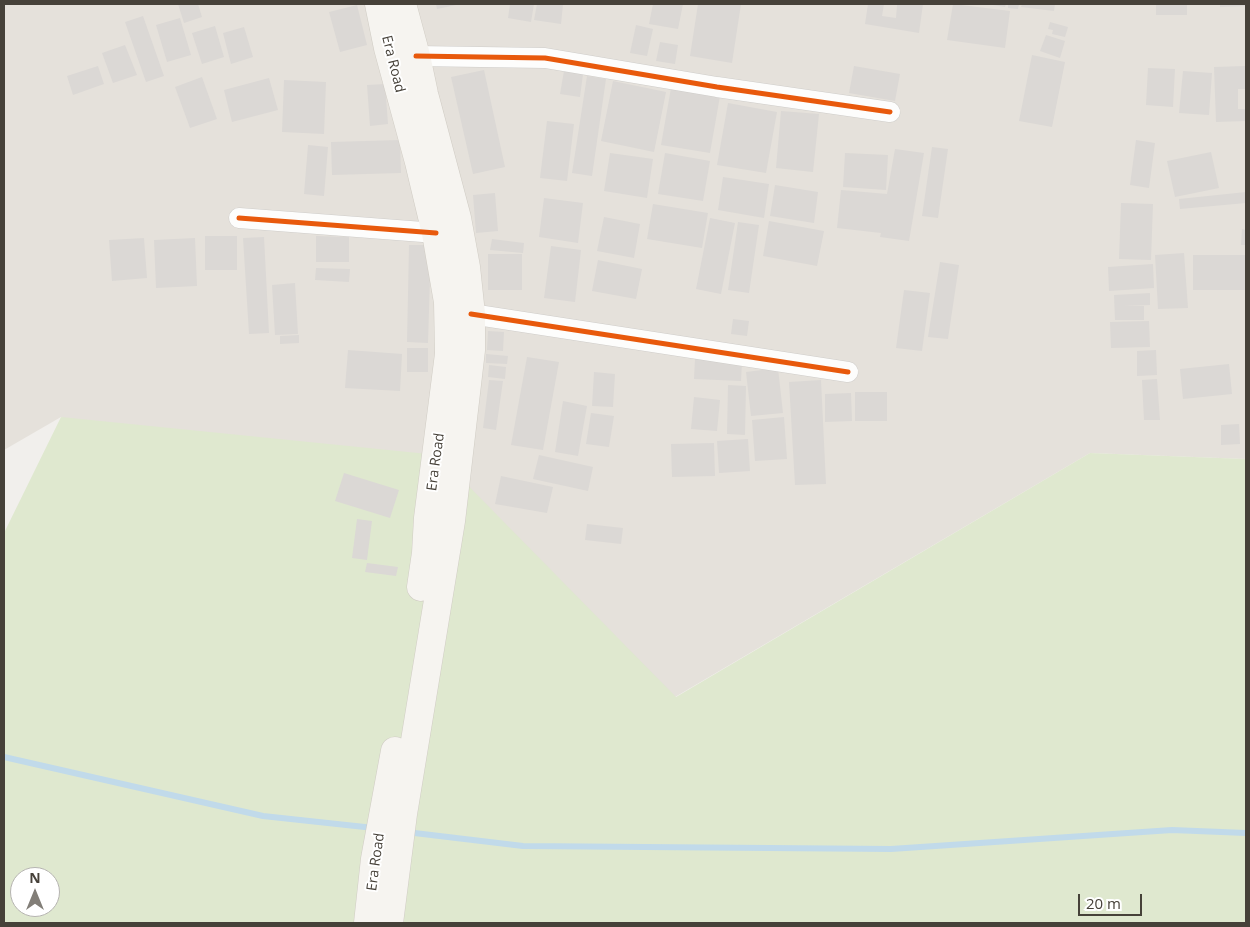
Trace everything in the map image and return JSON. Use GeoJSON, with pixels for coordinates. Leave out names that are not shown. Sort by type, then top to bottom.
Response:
{"type":"FeatureCollection","features":[{"type":"Feature","properties":{"kind":"main road","name":"Era Road"},"geometry":{"type":"LineString","coordinates":[[368,923],[386,860],[393,813],[400,723],[426,553],[439,519],[440,426],[448,354],[448,302],[436,233],[388,48],[379,4]]}},
{"type":"Feature","properties":{"kind":"main road"},"geometry":{"type":"LineString","coordinates":[[402,4],[457,218],[466,267],[471,314],[471,350],[439,519]]}},
{"type":"Feature","properties":{"kind":"main road"},"geometry":{"type":"LineString","coordinates":[[386,860],[389,923]]}},
{"type":"Feature","properties":{"kind":"street"},"geometry":{"type":"LineString","coordinates":[[416,56],[545,58],[717,87],[890,112]]}},
{"type":"Feature","properties":{"kind":"street"},"geometry":{"type":"LineString","coordinates":[[240,218],[436,233]]}},
{"type":"Feature","properties":{"kind":"street"},"geometry":{"type":"LineString","coordinates":[[471,314],[848,372]]}},
{"type":"Feature","properties":{"kind":"shaded area"},"geometry":{"type":"Polygon","coordinates":[[[4,4],[1246,4],[1246,459],[1090,453],[675,697],[61,417],[4,450],[4,4]]]}},
{"type":"Feature","properties":{"kind":"green space"},"geometry":{"type":"Polygon","coordinates":[[[61,417],[438,455],[676,697],[1090,453],[1246,459],[1246,923],[4,923],[4,533],[61,417]]]}},
{"type":"Feature","properties":{"kind":"building"},"geometry":{"type":"Polygon","coordinates":[[[178,4],[198,4],[202,17],[184,23],[178,4]]]}},
{"type":"Feature","properties":{"kind":"building"},"geometry":{"type":"Polygon","coordinates":[[[436,4],[456,4],[456,5],[437,9],[436,4]]]}},
{"type":"Feature","properties":{"kind":"building"},"geometry":{"type":"Polygon","coordinates":[[[510,4],[534,4],[531,22],[508,18],[510,4]]]}},
{"type":"Feature","properties":{"kind":"building"},"geometry":{"type":"Polygon","coordinates":[[[537,4],[563,4],[561,24],[534,20],[537,4]]]}},
{"type":"Feature","properties":{"kind":"building"},"geometry":{"type":"Polygon","coordinates":[[[653,4],[683,4],[678,29],[649,24],[653,4]]]}},
{"type":"Feature","properties":{"kind":"building"},"geometry":{"type":"Polygon","coordinates":[[[698,4],[741,4],[732,63],[690,56],[698,4]]]}},
{"type":"Feature","properties":{"kind":"building"},"geometry":{"type":"Polygon","coordinates":[[[868,4],[884,4],[882,16],[896,18],[897,5],[893,4],[923,4],[919,33],[865,24],[868,4]]]}},
{"type":"Feature","properties":{"kind":"building"},"geometry":{"type":"Polygon","coordinates":[[[953,4],[1010,11],[1005,48],[947,40],[953,4]]]}},
{"type":"Feature","properties":{"kind":"building"},"geometry":{"type":"Polygon","coordinates":[[[993,4],[1006,4],[1005,7],[993,4]]]}},
{"type":"Feature","properties":{"kind":"building"},"geometry":{"type":"Polygon","coordinates":[[[1008,4],[1019,4],[1018,9],[1008,8],[1008,4]]]}},
{"type":"Feature","properties":{"kind":"building"},"geometry":{"type":"Polygon","coordinates":[[[1022,4],[1055,4],[1054,11],[1021,7],[1022,4]]]}},
{"type":"Feature","properties":{"kind":"building"},"geometry":{"type":"Polygon","coordinates":[[[1156,4],[1187,4],[1187,15],[1156,15],[1156,4]]]}},
{"type":"Feature","properties":{"kind":"building"},"geometry":{"type":"Polygon","coordinates":[[[1220,4],[1246,4],[1246,6],[1220,7],[1220,4]]]}},
{"type":"Feature","properties":{"kind":"building"},"geometry":{"type":"Polygon","coordinates":[[[357,5],[367,45],[340,52],[329,12],[357,5]]]}},
{"type":"Feature","properties":{"kind":"building"},"geometry":{"type":"Polygon","coordinates":[[[143,16],[164,76],[146,82],[125,22],[143,16]]]}},
{"type":"Feature","properties":{"kind":"building"},"geometry":{"type":"Polygon","coordinates":[[[180,18],[191,55],[167,62],[156,25],[180,18]]]}},
{"type":"Feature","properties":{"kind":"building"},"geometry":{"type":"Polygon","coordinates":[[[1050,22],[1068,27],[1065,37],[1052,34],[1053,30],[1048,29],[1050,22]]]}},
{"type":"Feature","properties":{"kind":"building"},"geometry":{"type":"Polygon","coordinates":[[[636,25],[653,29],[647,56],[630,53],[636,25]]]}},
{"type":"Feature","properties":{"kind":"building"},"geometry":{"type":"Polygon","coordinates":[[[215,26],[224,57],[202,64],[192,33],[215,26]]]}},
{"type":"Feature","properties":{"kind":"building"},"geometry":{"type":"Polygon","coordinates":[[[244,27],[253,57],[231,64],[223,33],[244,27]]]}},
{"type":"Feature","properties":{"kind":"building"},"geometry":{"type":"Polygon","coordinates":[[[1046,35],[1065,41],[1060,58],[1040,51],[1046,35]]]}},
{"type":"Feature","properties":{"kind":"building"},"geometry":{"type":"Polygon","coordinates":[[[660,42],[678,45],[675,64],[656,61],[660,42]]]}},
{"type":"Feature","properties":{"kind":"building"},"geometry":{"type":"Polygon","coordinates":[[[125,45],[137,75],[113,83],[102,53],[125,45]]]}},
{"type":"Feature","properties":{"kind":"building"},"geometry":{"type":"Polygon","coordinates":[[[1032,55],[1065,62],[1052,127],[1019,121],[1032,55]]]}},
{"type":"Feature","properties":{"kind":"building"},"geometry":{"type":"Polygon","coordinates":[[[98,66],[104,84],[73,95],[67,76],[98,66]]]}},
{"type":"Feature","properties":{"kind":"building"},"geometry":{"type":"Polygon","coordinates":[[[854,66],[900,74],[895,101],[849,93],[854,66]]]}},
{"type":"Feature","properties":{"kind":"building"},"geometry":{"type":"Polygon","coordinates":[[[1246,66],[1246,89],[1238,89],[1238,109],[1246,109],[1246,121],[1216,122],[1214,67],[1246,66]]]}},
{"type":"Feature","properties":{"kind":"building"},"geometry":{"type":"Polygon","coordinates":[[[1148,68],[1175,69],[1173,107],[1146,105],[1148,68]]]}},
{"type":"Feature","properties":{"kind":"building"},"geometry":{"type":"Polygon","coordinates":[[[484,70],[505,167],[473,174],[451,77],[484,70]]]}},
{"type":"Feature","properties":{"kind":"building"},"geometry":{"type":"Polygon","coordinates":[[[564,71],[583,74],[580,97],[560,94],[564,71]]]}},
{"type":"Feature","properties":{"kind":"building"},"geometry":{"type":"Polygon","coordinates":[[[1183,71],[1212,73],[1209,115],[1179,113],[1183,71]]]}},
{"type":"Feature","properties":{"kind":"building"},"geometry":{"type":"Polygon","coordinates":[[[587,76],[606,79],[592,176],[572,173],[587,76]]]}},
{"type":"Feature","properties":{"kind":"building"},"geometry":{"type":"Polygon","coordinates":[[[202,77],[217,119],[190,128],[175,87],[202,77]]]}},
{"type":"Feature","properties":{"kind":"building"},"geometry":{"type":"Polygon","coordinates":[[[269,78],[278,110],[232,122],[224,90],[269,78]]]}},
{"type":"Feature","properties":{"kind":"building"},"geometry":{"type":"Polygon","coordinates":[[[284,80],[326,82],[324,134],[282,132],[284,80]]]}},
{"type":"Feature","properties":{"kind":"building"},"geometry":{"type":"Polygon","coordinates":[[[613,81],[666,92],[654,152],[601,141],[613,81]]]}},
{"type":"Feature","properties":{"kind":"building"},"geometry":{"type":"Polygon","coordinates":[[[385,84],[388,124],[370,126],[367,85],[385,84]]]}},
{"type":"Feature","properties":{"kind":"building"},"geometry":{"type":"Polygon","coordinates":[[[671,88],[720,96],[710,153],[661,145],[671,88]]]}},
{"type":"Feature","properties":{"kind":"building"},"geometry":{"type":"Polygon","coordinates":[[[728,103],[777,112],[766,173],[717,165],[728,103]]]}},
{"type":"Feature","properties":{"kind":"building"},"geometry":{"type":"Polygon","coordinates":[[[781,111],[819,114],[813,172],[776,168],[781,111]]]}},
{"type":"Feature","properties":{"kind":"building"},"geometry":{"type":"Polygon","coordinates":[[[547,121],[574,124],[567,181],[540,178],[547,121]]]}},
{"type":"Feature","properties":{"kind":"building"},"geometry":{"type":"Polygon","coordinates":[[[400,140],[401,173],[332,175],[331,142],[400,140]]]}},
{"type":"Feature","properties":{"kind":"building"},"geometry":{"type":"Polygon","coordinates":[[[1136,140],[1155,143],[1149,188],[1130,185],[1136,140]]]}},
{"type":"Feature","properties":{"kind":"building"},"geometry":{"type":"Polygon","coordinates":[[[308,145],[328,147],[324,196],[304,194],[308,145]]]}},
{"type":"Feature","properties":{"kind":"building"},"geometry":{"type":"Polygon","coordinates":[[[932,147],[948,149],[938,218],[922,216],[932,147]]]}},
{"type":"Feature","properties":{"kind":"building"},"geometry":{"type":"Polygon","coordinates":[[[895,149],[924,153],[909,241],[880,237],[881,233],[837,228],[841,190],[887,194],[895,149]]]}},
{"type":"Feature","properties":{"kind":"building"},"geometry":{"type":"Polygon","coordinates":[[[1211,152],[1219,188],[1175,197],[1167,161],[1211,152]]]}},
{"type":"Feature","properties":{"kind":"building"},"geometry":{"type":"Polygon","coordinates":[[[610,153],[653,159],[647,198],[604,191],[610,153]]]}},
{"type":"Feature","properties":{"kind":"building"},"geometry":{"type":"Polygon","coordinates":[[[665,153],[710,161],[703,201],[658,194],[665,153]]]}},
{"type":"Feature","properties":{"kind":"building"},"geometry":{"type":"Polygon","coordinates":[[[845,153],[888,155],[886,190],[843,187],[845,153]]]}},
{"type":"Feature","properties":{"kind":"building"},"geometry":{"type":"Polygon","coordinates":[[[723,177],[769,184],[764,218],[718,210],[723,177]]]}},
{"type":"Feature","properties":{"kind":"building"},"geometry":{"type":"Polygon","coordinates":[[[775,185],[818,192],[814,223],[770,216],[775,185]]]}},
{"type":"Feature","properties":{"kind":"building"},"geometry":{"type":"Polygon","coordinates":[[[1246,192],[1246,203],[1180,209],[1179,199],[1246,192]]]}},
{"type":"Feature","properties":{"kind":"building"},"geometry":{"type":"Polygon","coordinates":[[[495,193],[498,231],[476,233],[473,195],[495,193]]]}},
{"type":"Feature","properties":{"kind":"building"},"geometry":{"type":"Polygon","coordinates":[[[544,198],[583,203],[578,243],[539,237],[544,198]]]}},
{"type":"Feature","properties":{"kind":"building"},"geometry":{"type":"Polygon","coordinates":[[[1121,203],[1153,204],[1151,260],[1119,259],[1121,203]]]}},
{"type":"Feature","properties":{"kind":"building"},"geometry":{"type":"Polygon","coordinates":[[[653,204],[708,213],[702,248],[647,239],[653,204]]]}},
{"type":"Feature","properties":{"kind":"building"},"geometry":{"type":"Polygon","coordinates":[[[604,217],[640,224],[634,258],[597,251],[604,217]]]}},
{"type":"Feature","properties":{"kind":"building"},"geometry":{"type":"Polygon","coordinates":[[[710,218],[735,223],[721,294],[696,289],[710,218]]]}},
{"type":"Feature","properties":{"kind":"building"},"geometry":{"type":"Polygon","coordinates":[[[769,221],[824,231],[817,266],[763,256],[769,221]]]}},
{"type":"Feature","properties":{"kind":"building"},"geometry":{"type":"Polygon","coordinates":[[[738,222],[759,225],[749,293],[728,290],[738,222]]]}},
{"type":"Feature","properties":{"kind":"building"},"geometry":{"type":"Polygon","coordinates":[[[1242,229],[1246,230],[1246,245],[1241,245],[1242,229]]]}},
{"type":"Feature","properties":{"kind":"building"},"geometry":{"type":"Polygon","coordinates":[[[205,236],[237,236],[237,270],[205,270],[205,236]]]}},
{"type":"Feature","properties":{"kind":"building"},"geometry":{"type":"Polygon","coordinates":[[[316,236],[349,237],[349,262],[316,262],[316,236]]]}},
{"type":"Feature","properties":{"kind":"building"},"geometry":{"type":"Polygon","coordinates":[[[264,237],[269,333],[249,334],[243,238],[264,237]]]}},
{"type":"Feature","properties":{"kind":"building"},"geometry":{"type":"Polygon","coordinates":[[[144,238],[147,278],[112,281],[109,240],[144,238]]]}},
{"type":"Feature","properties":{"kind":"building"},"geometry":{"type":"Polygon","coordinates":[[[195,238],[197,286],[156,288],[154,240],[195,238]]]}},
{"type":"Feature","properties":{"kind":"building"},"geometry":{"type":"Polygon","coordinates":[[[492,239],[524,243],[523,253],[490,250],[492,239]]]}},
{"type":"Feature","properties":{"kind":"building"},"geometry":{"type":"Polygon","coordinates":[[[409,245],[431,245],[428,343],[407,342],[409,245]]]}},
{"type":"Feature","properties":{"kind":"building"},"geometry":{"type":"Polygon","coordinates":[[[551,246],[581,250],[575,302],[544,298],[551,246]]]}},
{"type":"Feature","properties":{"kind":"building"},"geometry":{"type":"Polygon","coordinates":[[[1184,253],[1188,308],[1158,309],[1155,255],[1184,253]]]}},
{"type":"Feature","properties":{"kind":"building"},"geometry":{"type":"Polygon","coordinates":[[[488,254],[522,254],[522,290],[488,290],[488,254]]]}},
{"type":"Feature","properties":{"kind":"building"},"geometry":{"type":"Polygon","coordinates":[[[1193,255],[1246,255],[1246,290],[1193,290],[1193,255]]]}},
{"type":"Feature","properties":{"kind":"building"},"geometry":{"type":"Polygon","coordinates":[[[598,260],[642,269],[636,299],[592,291],[598,260]]]}},
{"type":"Feature","properties":{"kind":"building"},"geometry":{"type":"Polygon","coordinates":[[[940,262],[959,265],[948,339],[928,337],[940,262]]]}},
{"type":"Feature","properties":{"kind":"building"},"geometry":{"type":"Polygon","coordinates":[[[1153,264],[1154,288],[1109,291],[1108,267],[1153,264]]]}},
{"type":"Feature","properties":{"kind":"building"},"geometry":{"type":"Polygon","coordinates":[[[316,268],[350,269],[349,282],[315,280],[316,268]]]}},
{"type":"Feature","properties":{"kind":"building"},"geometry":{"type":"Polygon","coordinates":[[[295,283],[298,334],[275,335],[272,285],[295,283]]]}},
{"type":"Feature","properties":{"kind":"building"},"geometry":{"type":"Polygon","coordinates":[[[904,290],[930,293],[922,351],[896,348],[904,290]]]}},
{"type":"Feature","properties":{"kind":"building"},"geometry":{"type":"Polygon","coordinates":[[[1150,293],[1150,305],[1124,306],[1144,306],[1144,320],[1115,320],[1114,295],[1150,293]]]}},
{"type":"Feature","properties":{"kind":"building"},"geometry":{"type":"Polygon","coordinates":[[[733,319],[749,321],[747,336],[731,334],[733,319]]]}},
{"type":"Feature","properties":{"kind":"building"},"geometry":{"type":"Polygon","coordinates":[[[1149,321],[1150,347],[1111,348],[1110,322],[1149,321]]]}},
{"type":"Feature","properties":{"kind":"building"},"geometry":{"type":"Polygon","coordinates":[[[488,331],[504,332],[503,351],[487,350],[488,331]]]}},
{"type":"Feature","properties":{"kind":"building"},"geometry":{"type":"Polygon","coordinates":[[[299,335],[299,343],[280,344],[280,336],[299,335]]]}},
{"type":"Feature","properties":{"kind":"building"},"geometry":{"type":"Polygon","coordinates":[[[407,348],[428,348],[428,372],[407,372],[407,348]]]}},
{"type":"Feature","properties":{"kind":"building"},"geometry":{"type":"Polygon","coordinates":[[[348,350],[402,354],[400,391],[345,388],[348,350]]]}},
{"type":"Feature","properties":{"kind":"building"},"geometry":{"type":"Polygon","coordinates":[[[1156,350],[1157,375],[1137,376],[1137,351],[1156,350]]]}},
{"type":"Feature","properties":{"kind":"building"},"geometry":{"type":"Polygon","coordinates":[[[486,354],[508,356],[507,364],[486,363],[486,354]]]}},
{"type":"Feature","properties":{"kind":"building"},"geometry":{"type":"Polygon","coordinates":[[[527,357],[559,362],[543,450],[511,445],[527,357]]]}},
{"type":"Feature","properties":{"kind":"building"},"geometry":{"type":"Polygon","coordinates":[[[695,359],[742,361],[741,381],[694,379],[695,359]]]}},
{"type":"Feature","properties":{"kind":"building"},"geometry":{"type":"Polygon","coordinates":[[[1229,364],[1232,394],[1183,399],[1180,369],[1229,364]]]}},
{"type":"Feature","properties":{"kind":"building"},"geometry":{"type":"Polygon","coordinates":[[[489,365],[506,367],[505,379],[488,377],[489,365]]]}},
{"type":"Feature","properties":{"kind":"building"},"geometry":{"type":"Polygon","coordinates":[[[778,368],[783,413],[751,416],[746,372],[778,368]]]}},
{"type":"Feature","properties":{"kind":"building"},"geometry":{"type":"Polygon","coordinates":[[[594,372],[615,374],[613,407],[592,406],[594,372]]]}},
{"type":"Feature","properties":{"kind":"building"},"geometry":{"type":"Polygon","coordinates":[[[1157,379],[1160,420],[1144,420],[1142,380],[1157,379]]]}},
{"type":"Feature","properties":{"kind":"building"},"geometry":{"type":"Polygon","coordinates":[[[489,380],[503,381],[496,430],[483,428],[489,380]]]}},
{"type":"Feature","properties":{"kind":"building"},"geometry":{"type":"Polygon","coordinates":[[[821,380],[826,484],[795,485],[789,382],[821,380]]]}},
{"type":"Feature","properties":{"kind":"building"},"geometry":{"type":"Polygon","coordinates":[[[728,385],[746,386],[745,435],[727,434],[728,385]]]}},
{"type":"Feature","properties":{"kind":"building"},"geometry":{"type":"Polygon","coordinates":[[[855,392],[887,392],[887,421],[855,421],[855,392]]]}},
{"type":"Feature","properties":{"kind":"building"},"geometry":{"type":"Polygon","coordinates":[[[851,393],[852,421],[825,422],[825,394],[851,393]]]}},
{"type":"Feature","properties":{"kind":"building"},"geometry":{"type":"Polygon","coordinates":[[[694,397],[720,400],[717,431],[691,429],[694,397]]]}},
{"type":"Feature","properties":{"kind":"building"},"geometry":{"type":"Polygon","coordinates":[[[563,401],[587,406],[578,456],[555,452],[563,401]]]}},
{"type":"Feature","properties":{"kind":"building"},"geometry":{"type":"Polygon","coordinates":[[[591,413],[614,416],[609,447],[586,444],[591,413]]]}},
{"type":"Feature","properties":{"kind":"building"},"geometry":{"type":"Polygon","coordinates":[[[784,417],[787,459],[755,461],[752,420],[784,417]]]}},
{"type":"Feature","properties":{"kind":"building"},"geometry":{"type":"Polygon","coordinates":[[[1239,424],[1240,444],[1221,445],[1221,425],[1239,424]]]}},
{"type":"Feature","properties":{"kind":"building"},"geometry":{"type":"Polygon","coordinates":[[[748,439],[750,471],[719,473],[717,441],[748,439]]]}},
{"type":"Feature","properties":{"kind":"building"},"geometry":{"type":"Polygon","coordinates":[[[714,443],[715,476],[672,477],[671,444],[714,443]]]}},
{"type":"Feature","properties":{"kind":"building"},"geometry":{"type":"Polygon","coordinates":[[[539,455],[593,467],[588,491],[533,479],[539,455]]]}},
{"type":"Feature","properties":{"kind":"building"},"geometry":{"type":"Polygon","coordinates":[[[344,473],[399,490],[390,518],[335,501],[344,473]]]}},
{"type":"Feature","properties":{"kind":"building"},"geometry":{"type":"Polygon","coordinates":[[[501,476],[553,487],[547,513],[495,504],[501,476]]]}},
{"type":"Feature","properties":{"kind":"building"},"geometry":{"type":"Polygon","coordinates":[[[357,519],[372,521],[367,560],[352,558],[357,519]]]}},
{"type":"Feature","properties":{"kind":"building"},"geometry":{"type":"Polygon","coordinates":[[[587,524],[623,528],[621,544],[585,540],[587,524]]]}},
{"type":"Feature","properties":{"kind":"building"},"geometry":{"type":"Polygon","coordinates":[[[367,563],[398,567],[396,576],[365,572],[367,563]]]}},
{"type":"Feature","properties":{"kind":"waterway"},"geometry":{"type":"LineString","coordinates":[[4,757],[263,816],[374,828]]}},
{"type":"Feature","properties":{"kind":"waterway"},"geometry":{"type":"LineString","coordinates":[[406,832],[523,846],[891,849],[1172,830],[1246,833]]}},
{"type":"Feature","properties":{"kind":"cycle path"},"geometry":{"type":"LineString","coordinates":[[416,56],[545,58],[717,87],[890,112]]}},
{"type":"Feature","properties":{"kind":"cycle path"},"geometry":{"type":"LineString","coordinates":[[239,218],[436,233]]}},
{"type":"Feature","properties":{"kind":"cycle path"},"geometry":{"type":"LineString","coordinates":[[471,314],[848,372]]}}]}
